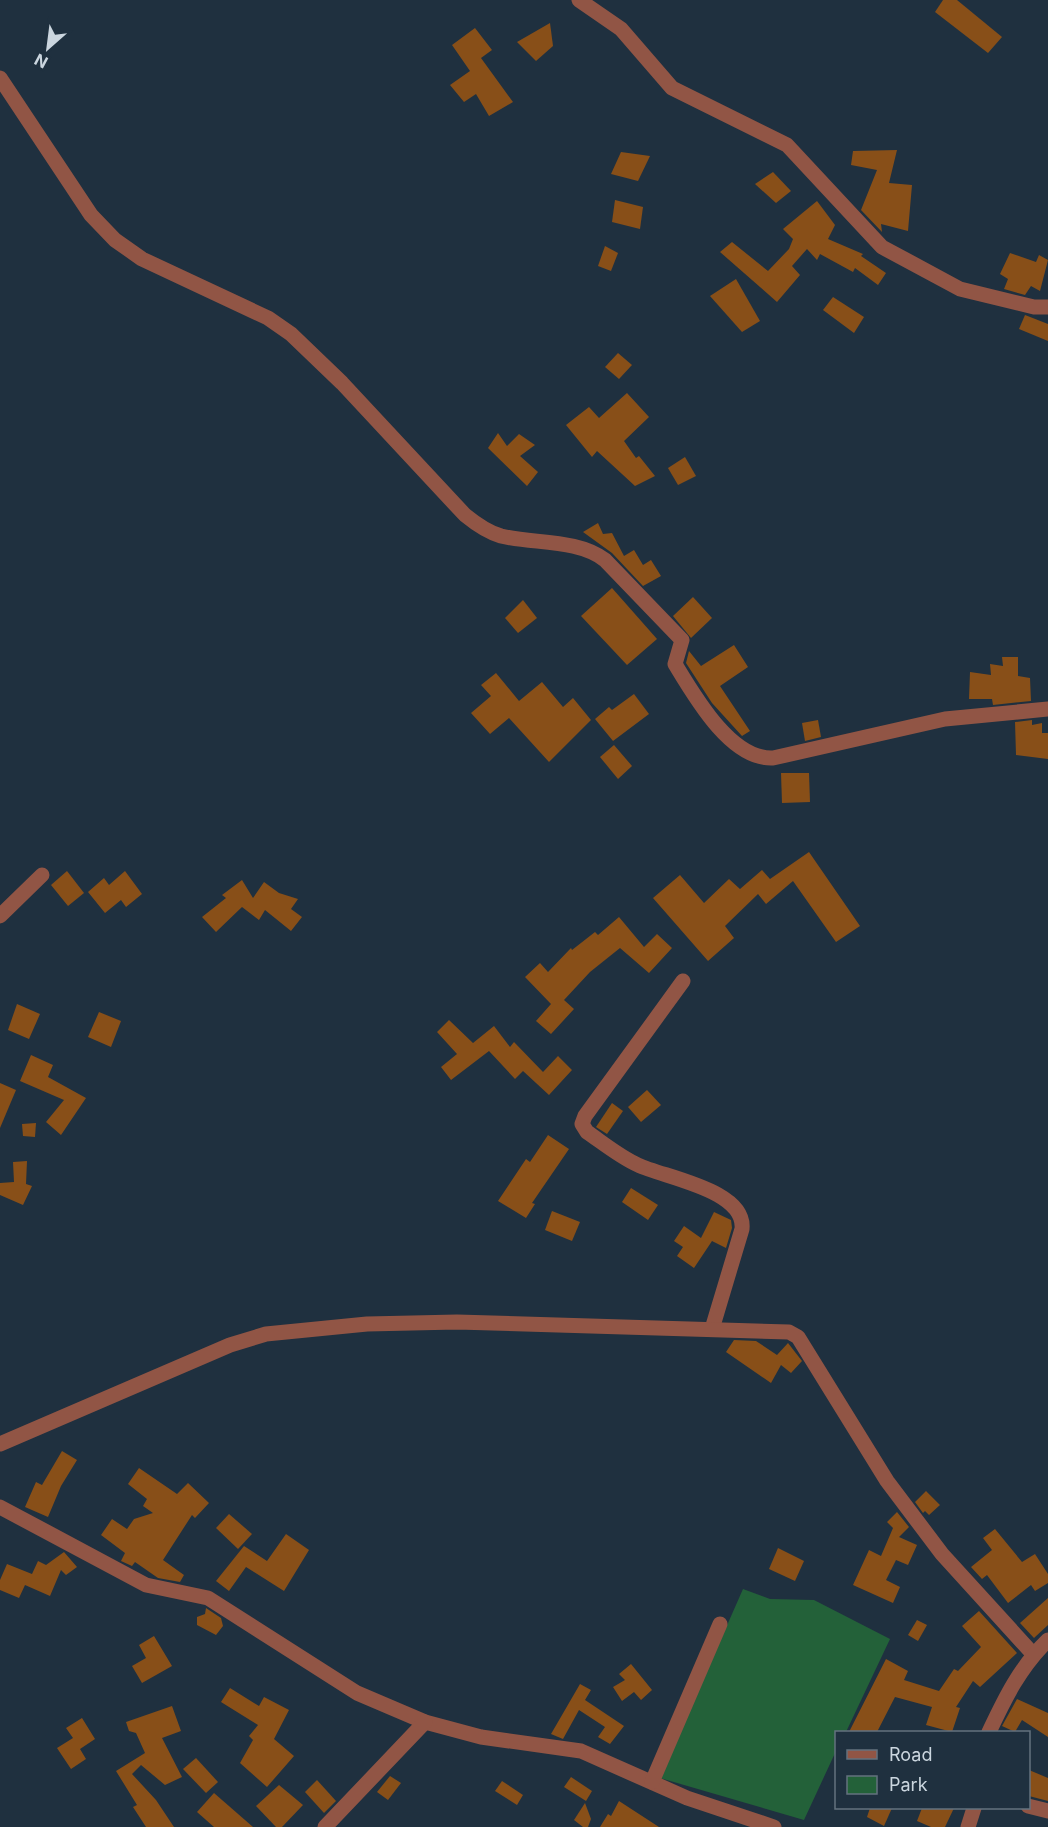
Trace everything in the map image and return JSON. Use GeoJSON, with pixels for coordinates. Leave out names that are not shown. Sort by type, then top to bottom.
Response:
{"type":"FeatureCollection","features":[{"type":"Feature","properties":{"kind":"street"},"geometry":{"type":"LineString","coordinates":[[579,0],[621,29],[672,88],[788,145],[882,247],[960,289],[1034,308],[1048,307]]}},
{"type":"Feature","properties":{"kind":"street"},"geometry":{"type":"LineString","coordinates":[[0,78],[91,215],[115,240],[142,259],[268,318],[291,334],[342,383],[476,524],[500,535],[591,551],[605,560],[682,640],[675,664],[725,735],[749,754],[760,759],[773,758],[945,719],[1048,709]]}},
{"type":"Feature","properties":{"kind":"street"},"geometry":{"type":"LineString","coordinates":[[0,916],[42,874]]}},
{"type":"Feature","properties":{"kind":"street"},"geometry":{"type":"LineString","coordinates":[[683,981],[585,1116],[582,1124],[587,1132],[632,1162],[721,1196],[741,1215],[742,1229],[712,1329]]}},
{"type":"Feature","properties":{"kind":"street"},"geometry":{"type":"LineString","coordinates":[[0,1444],[230,1345],[266,1334],[367,1324],[457,1322],[778,1331],[798,1337],[887,1481],[942,1554],[1033,1654]]}},
{"type":"Feature","properties":{"kind":"street"},"geometry":{"type":"LineString","coordinates":[[0,1507],[146,1585],[208,1598],[357,1693],[425,1722],[481,1737],[571,1748],[709,1806],[774,1827]]}},
{"type":"Feature","properties":{"kind":"street"},"geometry":{"type":"LineString","coordinates":[[652,1782],[720,1624]]}},
{"type":"Feature","properties":{"kind":"street"},"geometry":{"type":"LineString","coordinates":[[989,1731],[1011,1684],[1033,1654],[1048,1640]]}},
{"type":"Feature","properties":{"kind":"street"},"geometry":{"type":"LineString","coordinates":[[325,1827],[425,1722]]}},
{"type":"Feature","properties":{"kind":"street"},"geometry":{"type":"LineString","coordinates":[[1030,1806],[1048,1811]]}},
{"type":"Feature","properties":{"kind":"street"},"geometry":{"type":"LineString","coordinates":[[968,1827],[974,1809]]}},
{"type":"Feature","properties":{"kind":"green space"},"geometry":{"type":"Polygon","coordinates":[[[743,1589],[770,1599],[814,1600],[890,1639],[846,1731],[835,1731],[835,1753],[804,1820],[660,1778],[743,1589]]]}},
{"type":"Feature","properties":{"kind":"building"},"geometry":{"type":"Polygon","coordinates":[[[943,0],[957,0],[1002,37],[988,53],[935,12],[943,0]]]}},
{"type":"Feature","properties":{"kind":"building"},"geometry":{"type":"Polygon","coordinates":[[[550,23],[553,46],[536,61],[517,42],[550,23]]]}},
{"type":"Feature","properties":{"kind":"building"},"geometry":{"type":"Polygon","coordinates":[[[475,28],[492,50],[481,58],[513,102],[489,116],[476,94],[464,102],[450,85],[470,71],[452,45],[475,28]]]}},
{"type":"Feature","properties":{"kind":"building"},"geometry":{"type":"Polygon","coordinates":[[[897,150],[889,183],[912,185],[908,231],[881,224],[882,232],[861,210],[877,170],[851,165],[853,151],[897,150]]]}},
{"type":"Feature","properties":{"kind":"building"},"geometry":{"type":"Polygon","coordinates":[[[621,152],[650,156],[638,181],[611,174],[621,152]]]}},
{"type":"Feature","properties":{"kind":"building"},"geometry":{"type":"Polygon","coordinates":[[[773,172],[791,191],[776,203],[755,184],[773,172]]]}},
{"type":"Feature","properties":{"kind":"building"},"geometry":{"type":"Polygon","coordinates":[[[615,200],[643,207],[640,229],[612,222],[615,200]]]}},
{"type":"Feature","properties":{"kind":"building"},"geometry":{"type":"Polygon","coordinates":[[[817,201],[835,225],[828,239],[863,254],[861,256],[886,273],[878,285],[855,268],[853,272],[820,254],[817,260],[807,249],[792,266],[800,275],[777,302],[720,252],[732,242],[768,271],[789,249],[793,239],[783,229],[817,201]]]}},
{"type":"Feature","properties":{"kind":"building"},"geometry":{"type":"Polygon","coordinates":[[[605,246],[618,253],[611,271],[598,266],[605,246]]]}},
{"type":"Feature","properties":{"kind":"building"},"geometry":{"type":"Polygon","coordinates":[[[1010,253],[1036,262],[1039,255],[1048,260],[1040,291],[1031,286],[1025,295],[1004,289],[1008,279],[1000,274],[1010,253]]]}},
{"type":"Feature","properties":{"kind":"building"},"geometry":{"type":"Polygon","coordinates":[[[736,279],[760,321],[742,332],[710,296],[736,279]]]}},
{"type":"Feature","properties":{"kind":"building"},"geometry":{"type":"Polygon","coordinates":[[[833,297],[864,317],[854,333],[823,310],[833,297]]]}},
{"type":"Feature","properties":{"kind":"building"},"geometry":{"type":"Polygon","coordinates":[[[1025,315],[1048,324],[1048,341],[1019,329],[1025,315]]]}},
{"type":"Feature","properties":{"kind":"building"},"geometry":{"type":"Polygon","coordinates":[[[618,353],[632,365],[619,379],[605,367],[618,353]]]}},
{"type":"Feature","properties":{"kind":"building"},"geometry":{"type":"Polygon","coordinates":[[[627,393],[649,417],[624,441],[636,458],[639,456],[655,476],[635,486],[597,451],[592,457],[566,425],[589,407],[599,418],[627,393]]]}},
{"type":"Feature","properties":{"kind":"building"},"geometry":{"type":"Polygon","coordinates":[[[498,433],[507,446],[519,434],[535,445],[520,456],[538,472],[527,486],[488,448],[498,433]]]}},
{"type":"Feature","properties":{"kind":"building"},"geometry":{"type":"Polygon","coordinates":[[[685,457],[696,476],[678,485],[668,468],[685,457]]]}},
{"type":"Feature","properties":{"kind":"building"},"geometry":{"type":"Polygon","coordinates":[[[598,523],[603,534],[612,533],[624,556],[634,550],[643,565],[651,560],[661,576],[643,586],[612,553],[583,532],[598,523]]]}},
{"type":"Feature","properties":{"kind":"building"},"geometry":{"type":"Polygon","coordinates":[[[612,588],[657,639],[627,665],[581,616],[612,588]]]}},
{"type":"Feature","properties":{"kind":"building"},"geometry":{"type":"Polygon","coordinates":[[[693,597],[712,618],[691,638],[673,616],[693,597]]]}},
{"type":"Feature","properties":{"kind":"building"},"geometry":{"type":"Polygon","coordinates":[[[523,600],[537,618],[518,633],[505,618],[523,600]]]}},
{"type":"Feature","properties":{"kind":"building"},"geometry":{"type":"Polygon","coordinates":[[[734,645],[748,667],[720,686],[750,731],[742,736],[712,703],[686,663],[689,651],[701,666],[734,645]]]}},
{"type":"Feature","properties":{"kind":"building"},"geometry":{"type":"Polygon","coordinates":[[[1002,657],[1018,657],[1018,676],[1030,678],[1031,701],[993,705],[992,699],[969,699],[970,672],[991,675],[990,664],[1003,666],[1002,657]]]}},
{"type":"Feature","properties":{"kind":"building"},"geometry":{"type":"Polygon","coordinates":[[[496,673],[519,701],[542,682],[563,707],[573,698],[591,720],[549,762],[509,718],[490,734],[471,713],[491,696],[481,685],[496,673]]]}},
{"type":"Feature","properties":{"kind":"building"},"geometry":{"type":"Polygon","coordinates":[[[634,694],[649,714],[613,741],[595,719],[609,707],[612,710],[634,694]]]}},
{"type":"Feature","properties":{"kind":"building"},"geometry":{"type":"Polygon","coordinates":[[[818,720],[821,737],[805,741],[802,723],[818,720]]]}},
{"type":"Feature","properties":{"kind":"building"},"geometry":{"type":"Polygon","coordinates":[[[1032,720],[1032,725],[1042,723],[1042,733],[1048,733],[1048,759],[1016,755],[1015,722],[1032,720]]]}},
{"type":"Feature","properties":{"kind":"building"},"geometry":{"type":"Polygon","coordinates":[[[614,745],[632,766],[618,779],[600,757],[614,745]]]}},
{"type":"Feature","properties":{"kind":"building"},"geometry":{"type":"Polygon","coordinates":[[[781,773],[809,773],[810,802],[782,803],[781,773]]]}},
{"type":"Feature","properties":{"kind":"building"},"geometry":{"type":"Polygon","coordinates":[[[809,852],[860,926],[836,942],[793,881],[766,904],[758,894],[725,926],[734,938],[708,961],[653,898],[680,875],[704,903],[729,879],[740,889],[762,870],[770,879],[809,852]]]}},
{"type":"Feature","properties":{"kind":"building"},"geometry":{"type":"Polygon","coordinates":[[[67,871],[84,893],[68,906],[51,885],[67,871]]]}},
{"type":"Feature","properties":{"kind":"building"},"geometry":{"type":"Polygon","coordinates":[[[125,871],[142,894],[126,907],[121,900],[105,913],[88,892],[104,878],[109,885],[125,871]]]}},
{"type":"Feature","properties":{"kind":"building"},"geometry":{"type":"Polygon","coordinates":[[[242,880],[253,898],[264,882],[279,893],[298,899],[291,909],[302,917],[291,931],[265,910],[259,920],[242,907],[216,932],[202,917],[226,898],[222,895],[242,880]]]}},
{"type":"Feature","properties":{"kind":"building"},"geometry":{"type":"Polygon","coordinates":[[[619,917],[644,947],[657,934],[672,948],[649,973],[620,948],[590,972],[564,1000],[574,1009],[551,1034],[536,1021],[551,1004],[525,977],[540,963],[548,972],[571,948],[572,950],[595,932],[598,935],[619,917]]]}},
{"type":"Feature","properties":{"kind":"building"},"geometry":{"type":"Polygon","coordinates":[[[17,1004],[40,1014],[29,1039],[8,1030],[17,1004]]]}},
{"type":"Feature","properties":{"kind":"building"},"geometry":{"type":"Polygon","coordinates":[[[99,1012],[121,1021],[111,1047],[88,1037],[99,1012]]]}},
{"type":"Feature","properties":{"kind":"building"},"geometry":{"type":"Polygon","coordinates":[[[449,1020],[473,1043],[494,1026],[510,1047],[514,1042],[543,1072],[558,1056],[572,1070],[549,1095],[523,1071],[515,1079],[489,1051],[451,1080],[441,1067],[457,1054],[437,1032],[449,1020]]]}},
{"type":"Feature","properties":{"kind":"building"},"geometry":{"type":"Polygon","coordinates":[[[31,1055],[53,1065],[48,1077],[86,1098],[61,1135],[46,1122],[64,1100],[20,1081],[31,1055]]]}},
{"type":"Feature","properties":{"kind":"building"},"geometry":{"type":"Polygon","coordinates":[[[0,1083],[16,1090],[0,1128],[0,1083]]]}},
{"type":"Feature","properties":{"kind":"building"},"geometry":{"type":"Polygon","coordinates":[[[647,1090],[661,1105],[641,1122],[628,1107],[647,1090]]]}},
{"type":"Feature","properties":{"kind":"building"},"geometry":{"type":"Polygon","coordinates":[[[612,1103],[623,1111],[607,1134],[596,1127],[612,1103]]]}},
{"type":"Feature","properties":{"kind":"building"},"geometry":{"type":"Polygon","coordinates":[[[36,1123],[35,1137],[23,1136],[22,1124],[36,1123]]]}},
{"type":"Feature","properties":{"kind":"building"},"geometry":{"type":"Polygon","coordinates":[[[548,1135],[569,1149],[532,1203],[535,1204],[526,1218],[498,1201],[526,1159],[530,1162],[548,1135]]]}},
{"type":"Feature","properties":{"kind":"building"},"geometry":{"type":"Polygon","coordinates":[[[27,1161],[26,1184],[32,1186],[23,1205],[0,1195],[0,1183],[14,1182],[13,1162],[27,1161]]]}},
{"type":"Feature","properties":{"kind":"building"},"geometry":{"type":"Polygon","coordinates":[[[631,1188],[658,1205],[648,1220],[622,1202],[631,1188]]]}},
{"type":"Feature","properties":{"kind":"building"},"geometry":{"type":"Polygon","coordinates":[[[552,1211],[580,1222],[572,1241],[545,1230],[552,1211]]]}},
{"type":"Feature","properties":{"kind":"building"},"geometry":{"type":"Polygon","coordinates":[[[714,1212],[731,1220],[732,1228],[726,1248],[712,1241],[694,1268],[677,1256],[683,1247],[674,1241],[684,1226],[701,1238],[714,1212]]]}},
{"type":"Feature","properties":{"kind":"building"},"geometry":{"type":"Polygon","coordinates":[[[734,1340],[756,1341],[777,1355],[788,1343],[802,1361],[791,1373],[781,1365],[771,1383],[726,1352],[734,1340]]]}},
{"type":"Feature","properties":{"kind":"building"},"geometry":{"type":"Polygon","coordinates":[[[62,1451],[77,1460],[61,1486],[48,1517],[25,1507],[36,1482],[42,1485],[62,1451]]]}},
{"type":"Feature","properties":{"kind":"building"},"geometry":{"type":"Polygon","coordinates":[[[139,1468],[177,1494],[188,1483],[209,1503],[195,1518],[192,1515],[163,1560],[184,1575],[180,1582],[158,1578],[135,1562],[132,1566],[121,1561],[125,1553],[101,1535],[112,1519],[127,1529],[134,1519],[153,1513],[143,1506],[147,1499],[128,1484],[139,1468]]]}},
{"type":"Feature","properties":{"kind":"building"},"geometry":{"type":"Polygon","coordinates":[[[926,1491],[940,1505],[929,1515],[925,1511],[923,1513],[915,1502],[926,1491]]]}},
{"type":"Feature","properties":{"kind":"building"},"geometry":{"type":"Polygon","coordinates":[[[897,1512],[909,1527],[899,1537],[917,1545],[908,1565],[896,1560],[886,1580],[900,1587],[893,1603],[853,1585],[869,1550],[881,1556],[893,1528],[887,1522],[897,1512]]]}},
{"type":"Feature","properties":{"kind":"building"},"geometry":{"type":"Polygon","coordinates":[[[229,1514],[252,1534],[238,1549],[216,1528],[229,1514]]]}},
{"type":"Feature","properties":{"kind":"building"},"geometry":{"type":"Polygon","coordinates":[[[995,1529],[1022,1562],[1035,1554],[1048,1574],[1048,1583],[1035,1591],[1031,1585],[1008,1603],[987,1575],[982,1579],[971,1567],[992,1550],[983,1538],[995,1529]]]}},
{"type":"Feature","properties":{"kind":"building"},"geometry":{"type":"Polygon","coordinates":[[[286,1534],[309,1550],[284,1591],[246,1567],[229,1591],[216,1581],[244,1546],[267,1561],[286,1534]]]}},
{"type":"Feature","properties":{"kind":"building"},"geometry":{"type":"Polygon","coordinates":[[[778,1548],[804,1561],[795,1581],[769,1569],[778,1548]]]}},
{"type":"Feature","properties":{"kind":"building"},"geometry":{"type":"Polygon","coordinates":[[[64,1552],[77,1567],[66,1575],[61,1570],[50,1596],[25,1585],[19,1598],[0,1590],[0,1580],[7,1564],[32,1574],[38,1561],[46,1565],[64,1552]]]}},
{"type":"Feature","properties":{"kind":"building"},"geometry":{"type":"Polygon","coordinates":[[[1048,1598],[1048,1625],[1034,1638],[1020,1623],[1048,1598]]]}},
{"type":"Feature","properties":{"kind":"building"},"geometry":{"type":"Polygon","coordinates":[[[206,1608],[221,1618],[223,1626],[216,1635],[197,1625],[197,1617],[205,1614],[206,1608]]]}},
{"type":"Feature","properties":{"kind":"building"},"geometry":{"type":"Polygon","coordinates":[[[979,1611],[1017,1653],[980,1687],[973,1681],[956,1707],[960,1708],[952,1731],[926,1725],[932,1707],[895,1697],[878,1731],[850,1731],[886,1659],[908,1671],[904,1680],[939,1691],[954,1669],[958,1671],[981,1647],[962,1626],[979,1611]]]}},
{"type":"Feature","properties":{"kind":"building"},"geometry":{"type":"Polygon","coordinates":[[[917,1620],[927,1625],[918,1641],[908,1635],[917,1620]]]}},
{"type":"Feature","properties":{"kind":"building"},"geometry":{"type":"Polygon","coordinates":[[[154,1636],[172,1666],[142,1683],[132,1666],[146,1658],[139,1645],[154,1636]]]}},
{"type":"Feature","properties":{"kind":"building"},"geometry":{"type":"Polygon","coordinates":[[[631,1664],[652,1690],[641,1700],[634,1692],[622,1701],[613,1687],[625,1680],[619,1674],[631,1664]]]}},
{"type":"Feature","properties":{"kind":"building"},"geometry":{"type":"Polygon","coordinates":[[[580,1684],[591,1690],[585,1700],[624,1726],[610,1744],[598,1737],[605,1727],[579,1710],[563,1739],[551,1734],[580,1684]]]}},
{"type":"Feature","properties":{"kind":"building"},"geometry":{"type":"Polygon","coordinates":[[[230,1688],[259,1706],[264,1697],[289,1710],[274,1739],[294,1756],[267,1787],[240,1763],[253,1740],[249,1736],[258,1725],[221,1702],[230,1688]]]}},
{"type":"Feature","properties":{"kind":"building"},"geometry":{"type":"Polygon","coordinates":[[[1017,1699],[1048,1713],[1048,1737],[1022,1720],[1016,1731],[1002,1726],[1017,1699]]]}},
{"type":"Feature","properties":{"kind":"building"},"geometry":{"type":"Polygon","coordinates":[[[172,1706],[181,1731],[162,1738],[182,1777],[165,1785],[141,1765],[132,1774],[156,1800],[174,1827],[146,1827],[133,1807],[137,1805],[116,1771],[145,1753],[136,1733],[129,1731],[126,1722],[172,1706]]]}},
{"type":"Feature","properties":{"kind":"building"},"geometry":{"type":"Polygon","coordinates":[[[82,1718],[95,1739],[80,1749],[86,1759],[71,1769],[57,1748],[73,1738],[66,1728],[82,1718]]]}},
{"type":"Feature","properties":{"kind":"building"},"geometry":{"type":"Polygon","coordinates":[[[196,1758],[218,1782],[206,1793],[183,1769],[196,1758]]]}},
{"type":"Feature","properties":{"kind":"building"},"geometry":{"type":"Polygon","coordinates":[[[1030,1770],[1048,1778],[1048,1801],[1030,1796],[1030,1770]]]}},
{"type":"Feature","properties":{"kind":"building"},"geometry":{"type":"Polygon","coordinates":[[[390,1776],[401,1783],[388,1800],[377,1792],[390,1776]]]}},
{"type":"Feature","properties":{"kind":"building"},"geometry":{"type":"Polygon","coordinates":[[[571,1777],[592,1791],[586,1801],[564,1787],[571,1777]]]}},
{"type":"Feature","properties":{"kind":"building"},"geometry":{"type":"Polygon","coordinates":[[[317,1780],[336,1801],[324,1813],[305,1792],[317,1780]]]}},
{"type":"Feature","properties":{"kind":"building"},"geometry":{"type":"Polygon","coordinates":[[[502,1781],[523,1795],[517,1805],[495,1791],[502,1781]]]}},
{"type":"Feature","properties":{"kind":"building"},"geometry":{"type":"Polygon","coordinates":[[[279,1785],[303,1805],[282,1827],[276,1827],[256,1806],[279,1785]]]}},
{"type":"Feature","properties":{"kind":"building"},"geometry":{"type":"Polygon","coordinates":[[[214,1793],[253,1827],[214,1827],[197,1812],[214,1793]]]}},
{"type":"Feature","properties":{"kind":"building"},"geometry":{"type":"Polygon","coordinates":[[[619,1801],[659,1827],[600,1827],[608,1814],[611,1816],[619,1801]]]}},
{"type":"Feature","properties":{"kind":"building"},"geometry":{"type":"Polygon","coordinates":[[[585,1803],[591,1819],[588,1827],[583,1827],[574,1820],[585,1803]]]}},
{"type":"Feature","properties":{"kind":"building"},"geometry":{"type":"Polygon","coordinates":[[[870,1809],[892,1809],[884,1826],[867,1817],[870,1809]]]}},
{"type":"Feature","properties":{"kind":"building"},"geometry":{"type":"Polygon","coordinates":[[[922,1809],[954,1809],[945,1827],[931,1827],[917,1821],[922,1809]]]}}]}
